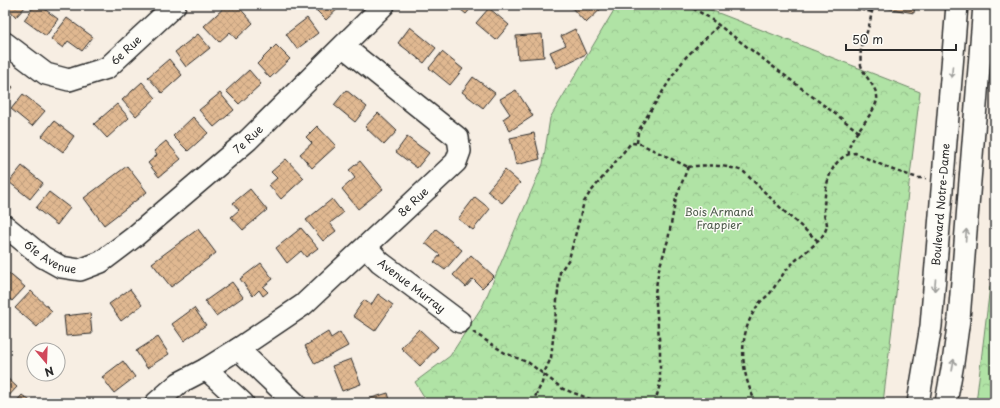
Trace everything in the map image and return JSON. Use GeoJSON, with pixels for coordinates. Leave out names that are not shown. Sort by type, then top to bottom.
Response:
{"type":"FeatureCollection","features":[{"type":"Feature","properties":{"kind":"street","name":"6e Rue"},"geometry":{"type":"LineString","coordinates":[[5,43],[46,74],[69,80],[107,68],[175,5]]}},
{"type":"Feature","properties":{"kind":"street","name":"7e Rue"},"geometry":{"type":"LineString","coordinates":[[101,262],[134,237],[248,140],[344,47],[384,5]]}},
{"type":"Feature","properties":{"kind":"street","name":"Boulevard Notre-Dame"},"geometry":{"type":"LineString","coordinates":[[918,403],[931,326],[957,5]]}},
{"type":"Feature","properties":{"kind":"street"},"geometry":{"type":"LineString","coordinates":[[946,403],[954,363],[961,296],[984,5]]}},
{"type":"Feature","properties":{"kind":"street","name":"8e Rue"},"geometry":{"type":"LineString","coordinates":[[156,403],[179,383],[206,369],[238,349],[302,305],[456,162],[460,151],[458,138],[344,47]]}},
{"type":"Feature","properties":{"kind":"street","name":"61e Avenue"},"geometry":{"type":"LineString","coordinates":[[5,226],[43,256],[61,267],[80,270],[101,262]]}},
{"type":"Feature","properties":{"kind":"street","name":"Avenue Murray"},"geometry":{"type":"LineString","coordinates":[[366,247],[380,262],[464,325]]}},
{"type":"Feature","properties":{"kind":"street"},"geometry":{"type":"LineString","coordinates":[[238,349],[295,403]]}},
{"type":"Feature","properties":{"kind":"street"},"geometry":{"type":"LineString","coordinates":[[206,369],[243,403]]}},
{"type":"Feature","properties":{"kind":"path"},"geometry":{"type":"LineString","coordinates":[[687,5],[719,25],[859,132]]}},
{"type":"Feature","properties":{"kind":"path"},"geometry":{"type":"LineString","coordinates":[[840,5],[872,12]]}},
{"type":"Feature","properties":{"kind":"path"},"geometry":{"type":"LineString","coordinates":[[849,154],[849,147],[872,113],[877,97],[873,87],[866,78],[860,58],[862,40],[868,30],[873,8]]}},
{"type":"Feature","properties":{"kind":"path"},"geometry":{"type":"LineString","coordinates":[[637,143],[638,132],[675,72],[686,57],[719,25]]}},
{"type":"Feature","properties":{"kind":"path"},"geometry":{"type":"LineString","coordinates":[[532,403],[542,383],[544,373],[551,358],[554,344],[560,272],[569,259],[584,202],[627,146],[637,143],[688,167],[725,167],[744,172],[788,215],[818,241]]}},
{"type":"Feature","properties":{"kind":"path"},"geometry":{"type":"LineString","coordinates":[[756,403],[743,368],[742,353],[749,321],[758,304],[770,293],[792,263],[818,241],[827,224],[824,215],[829,177],[836,164],[849,154],[860,155],[881,166],[918,178],[930,177]]}},
{"type":"Feature","properties":{"kind":"path"},"geometry":{"type":"LineString","coordinates":[[655,403],[660,384],[660,349],[655,293],[659,269],[668,240],[676,198],[688,167]]}},
{"type":"Feature","properties":{"kind":"path"},"geometry":{"type":"LineString","coordinates":[[464,325],[505,352],[529,363],[563,388],[601,403]]}},
{"type":"Feature","properties":{"kind":"green space","name":"Bois Armand Frappier"},"geometry":{"type":"Polygon","coordinates":[[[617,5],[698,5],[920,92],[883,403],[428,403],[415,382],[450,356],[483,305],[543,164],[550,118],[617,5]]]}},
{"type":"Feature","properties":{"kind":"green space"},"geometry":{"type":"Polygon","coordinates":[[[990,286],[995,289],[995,403],[976,403],[990,286]]]}},
{"type":"Feature","properties":{"kind":"building"},"geometry":{"type":"Polygon","coordinates":[[[5,5],[27,5],[16,17],[5,5]]]}},
{"type":"Feature","properties":{"kind":"building"},"geometry":{"type":"Polygon","coordinates":[[[35,5],[39,5],[58,19],[46,36],[24,20],[35,5]]]}},
{"type":"Feature","properties":{"kind":"building"},"geometry":{"type":"Polygon","coordinates":[[[227,5],[237,5],[253,23],[236,39],[230,32],[219,42],[204,26],[227,5]]]}},
{"type":"Feature","properties":{"kind":"building"},"geometry":{"type":"Polygon","coordinates":[[[315,5],[342,5],[326,20],[313,7],[315,5]]]}},
{"type":"Feature","properties":{"kind":"building"},"geometry":{"type":"Polygon","coordinates":[[[455,5],[474,5],[466,14],[455,5]]]}},
{"type":"Feature","properties":{"kind":"building"},"geometry":{"type":"Polygon","coordinates":[[[569,5],[605,5],[586,23],[569,5]]]}},
{"type":"Feature","properties":{"kind":"building"},"geometry":{"type":"Polygon","coordinates":[[[869,5],[915,5],[914,13],[869,5]]]}},
{"type":"Feature","properties":{"kind":"building"},"geometry":{"type":"Polygon","coordinates":[[[489,8],[509,25],[496,40],[476,23],[489,8]]]}},
{"type":"Feature","properties":{"kind":"building"},"geometry":{"type":"Polygon","coordinates":[[[67,18],[93,37],[82,51],[68,41],[63,48],[51,39],[67,18]]]}},
{"type":"Feature","properties":{"kind":"building"},"geometry":{"type":"Polygon","coordinates":[[[307,18],[318,33],[297,49],[286,34],[307,18]]]}},
{"type":"Feature","properties":{"kind":"building"},"geometry":{"type":"Polygon","coordinates":[[[410,27],[436,48],[424,63],[398,43],[410,27]]]}},
{"type":"Feature","properties":{"kind":"building"},"geometry":{"type":"Polygon","coordinates":[[[575,29],[586,54],[557,68],[550,52],[566,45],[561,36],[575,29]]]}},
{"type":"Feature","properties":{"kind":"building"},"geometry":{"type":"Polygon","coordinates":[[[198,34],[210,48],[186,67],[175,52],[198,34]]]}},
{"type":"Feature","properties":{"kind":"building"},"geometry":{"type":"Polygon","coordinates":[[[542,34],[544,57],[518,59],[516,36],[542,34]]]}},
{"type":"Feature","properties":{"kind":"building"},"geometry":{"type":"Polygon","coordinates":[[[276,45],[290,59],[270,78],[257,64],[276,45]]]}},
{"type":"Feature","properties":{"kind":"building"},"geometry":{"type":"Polygon","coordinates":[[[442,52],[463,69],[450,85],[429,68],[442,52]]]}},
{"type":"Feature","properties":{"kind":"building"},"geometry":{"type":"Polygon","coordinates":[[[169,59],[182,75],[162,93],[148,77],[169,59]]]}},
{"type":"Feature","properties":{"kind":"building"},"geometry":{"type":"Polygon","coordinates":[[[249,70],[261,84],[239,104],[226,91],[249,70]]]}},
{"type":"Feature","properties":{"kind":"building"},"geometry":{"type":"Polygon","coordinates":[[[473,77],[495,93],[483,108],[462,92],[473,77]]]}},
{"type":"Feature","properties":{"kind":"building"},"geometry":{"type":"Polygon","coordinates":[[[5,81],[13,87],[5,98],[5,81]]]}},
{"type":"Feature","properties":{"kind":"building"},"geometry":{"type":"Polygon","coordinates":[[[142,82],[156,98],[136,116],[122,100],[142,82]]]}},
{"type":"Feature","properties":{"kind":"building"},"geometry":{"type":"Polygon","coordinates":[[[346,90],[367,107],[355,122],[334,105],[346,90]]]}},
{"type":"Feature","properties":{"kind":"building"},"geometry":{"type":"Polygon","coordinates":[[[516,90],[533,116],[510,131],[503,119],[510,114],[500,99],[516,90]]]}},
{"type":"Feature","properties":{"kind":"building"},"geometry":{"type":"Polygon","coordinates":[[[220,93],[234,110],[214,127],[199,110],[220,93]]]}},
{"type":"Feature","properties":{"kind":"building"},"geometry":{"type":"Polygon","coordinates":[[[23,94],[45,111],[32,126],[11,109],[23,94]]]}},
{"type":"Feature","properties":{"kind":"building"},"geometry":{"type":"Polygon","coordinates":[[[117,104],[129,118],[107,138],[94,124],[117,104]]]}},
{"type":"Feature","properties":{"kind":"building"},"geometry":{"type":"Polygon","coordinates":[[[378,113],[397,131],[384,145],[365,127],[378,113]]]}},
{"type":"Feature","properties":{"kind":"building"},"geometry":{"type":"Polygon","coordinates":[[[193,117],[208,133],[188,151],[173,136],[193,117]]]}},
{"type":"Feature","properties":{"kind":"building"},"geometry":{"type":"Polygon","coordinates":[[[54,121],[74,136],[63,152],[42,136],[54,121]]]}},
{"type":"Feature","properties":{"kind":"building"},"geometry":{"type":"Polygon","coordinates":[[[317,126],[336,146],[312,168],[300,154],[312,143],[306,137],[317,126]]]}},
{"type":"Feature","properties":{"kind":"building"},"geometry":{"type":"Polygon","coordinates":[[[534,133],[540,159],[516,165],[510,138],[534,133]]]}},
{"type":"Feature","properties":{"kind":"building"},"geometry":{"type":"Polygon","coordinates":[[[407,137],[429,153],[417,168],[396,152],[407,137]]]}},
{"type":"Feature","properties":{"kind":"building"},"geometry":{"type":"Polygon","coordinates":[[[166,141],[181,159],[159,177],[148,163],[157,155],[154,151],[166,141]]]}},
{"type":"Feature","properties":{"kind":"building"},"geometry":{"type":"Polygon","coordinates":[[[286,159],[304,178],[281,199],[269,185],[277,178],[271,172],[286,159]]]}},
{"type":"Feature","properties":{"kind":"building"},"geometry":{"type":"Polygon","coordinates":[[[360,161],[383,189],[358,209],[342,189],[355,178],[349,170],[360,161]]]}},
{"type":"Feature","properties":{"kind":"building"},"geometry":{"type":"Polygon","coordinates":[[[22,166],[43,183],[30,199],[9,182],[22,166]]]}},
{"type":"Feature","properties":{"kind":"building"},"geometry":{"type":"Polygon","coordinates":[[[127,166],[147,192],[104,225],[84,198],[127,166]]]}},
{"type":"Feature","properties":{"kind":"building"},"geometry":{"type":"Polygon","coordinates":[[[505,170],[520,183],[502,203],[487,191],[505,170]]]}},
{"type":"Feature","properties":{"kind":"building"},"geometry":{"type":"Polygon","coordinates":[[[250,189],[267,210],[243,230],[231,217],[239,210],[233,203],[250,189]]]}},
{"type":"Feature","properties":{"kind":"building"},"geometry":{"type":"Polygon","coordinates":[[[49,192],[70,208],[57,225],[36,208],[49,192]]]}},
{"type":"Feature","properties":{"kind":"building"},"geometry":{"type":"Polygon","coordinates":[[[475,197],[490,209],[473,230],[458,219],[475,197]]]}},
{"type":"Feature","properties":{"kind":"building"},"geometry":{"type":"Polygon","coordinates":[[[332,199],[343,213],[330,223],[336,231],[323,241],[306,220],[332,199]]]}},
{"type":"Feature","properties":{"kind":"building"},"geometry":{"type":"Polygon","coordinates":[[[301,228],[318,248],[306,257],[301,251],[287,263],[276,248],[301,228]]]}},
{"type":"Feature","properties":{"kind":"building"},"geometry":{"type":"Polygon","coordinates":[[[198,229],[216,253],[171,287],[152,263],[198,229]]]}},
{"type":"Feature","properties":{"kind":"building"},"geometry":{"type":"Polygon","coordinates":[[[436,229],[462,250],[445,270],[434,262],[440,255],[425,243],[436,229]]]}},
{"type":"Feature","properties":{"kind":"building"},"geometry":{"type":"Polygon","coordinates":[[[471,255],[494,276],[482,288],[473,279],[466,287],[453,275],[471,255]]]}},
{"type":"Feature","properties":{"kind":"building"},"geometry":{"type":"Polygon","coordinates":[[[261,263],[273,279],[263,287],[268,292],[263,296],[259,290],[253,296],[240,279],[261,263]]]}},
{"type":"Feature","properties":{"kind":"building"},"geometry":{"type":"Polygon","coordinates":[[[5,270],[25,287],[12,301],[5,295],[5,270]]]}},
{"type":"Feature","properties":{"kind":"building"},"geometry":{"type":"Polygon","coordinates":[[[232,282],[243,297],[216,316],[205,301],[232,282]]]}},
{"type":"Feature","properties":{"kind":"building"},"geometry":{"type":"Polygon","coordinates":[[[130,289],[142,305],[121,321],[109,304],[130,289]]]}},
{"type":"Feature","properties":{"kind":"building"},"geometry":{"type":"Polygon","coordinates":[[[31,291],[52,311],[37,327],[15,308],[31,291]]]}},
{"type":"Feature","properties":{"kind":"building"},"geometry":{"type":"Polygon","coordinates":[[[378,294],[393,305],[375,331],[353,316],[364,300],[371,305],[378,294]]]}},
{"type":"Feature","properties":{"kind":"building"},"geometry":{"type":"Polygon","coordinates":[[[194,308],[206,325],[184,341],[172,324],[194,308]]]}},
{"type":"Feature","properties":{"kind":"building"},"geometry":{"type":"Polygon","coordinates":[[[90,313],[92,334],[66,336],[64,316],[90,313]]]}},
{"type":"Feature","properties":{"kind":"building"},"geometry":{"type":"Polygon","coordinates":[[[419,329],[438,347],[420,366],[401,348],[419,329]]]}},
{"type":"Feature","properties":{"kind":"building"},"geometry":{"type":"Polygon","coordinates":[[[328,332],[331,338],[340,332],[348,346],[315,364],[305,346],[328,332]]]}},
{"type":"Feature","properties":{"kind":"building"},"geometry":{"type":"Polygon","coordinates":[[[158,337],[169,354],[147,368],[136,351],[158,337]]]}},
{"type":"Feature","properties":{"kind":"building"},"geometry":{"type":"Polygon","coordinates":[[[351,359],[361,384],[342,391],[332,366],[351,359]]]}},
{"type":"Feature","properties":{"kind":"building"},"geometry":{"type":"Polygon","coordinates":[[[123,361],[135,377],[114,393],[102,377],[123,361]]]}},
{"type":"Feature","properties":{"kind":"building"},"geometry":{"type":"Polygon","coordinates":[[[5,376],[17,387],[5,400],[5,376]]]}},
{"type":"Feature","properties":{"kind":"building"},"geometry":{"type":"Polygon","coordinates":[[[388,393],[391,403],[358,403],[358,402],[388,393]]]}},
{"type":"Feature","properties":{"kind":"building"},"geometry":{"type":"Polygon","coordinates":[[[22,395],[33,403],[15,403],[22,395]]]}}]}
